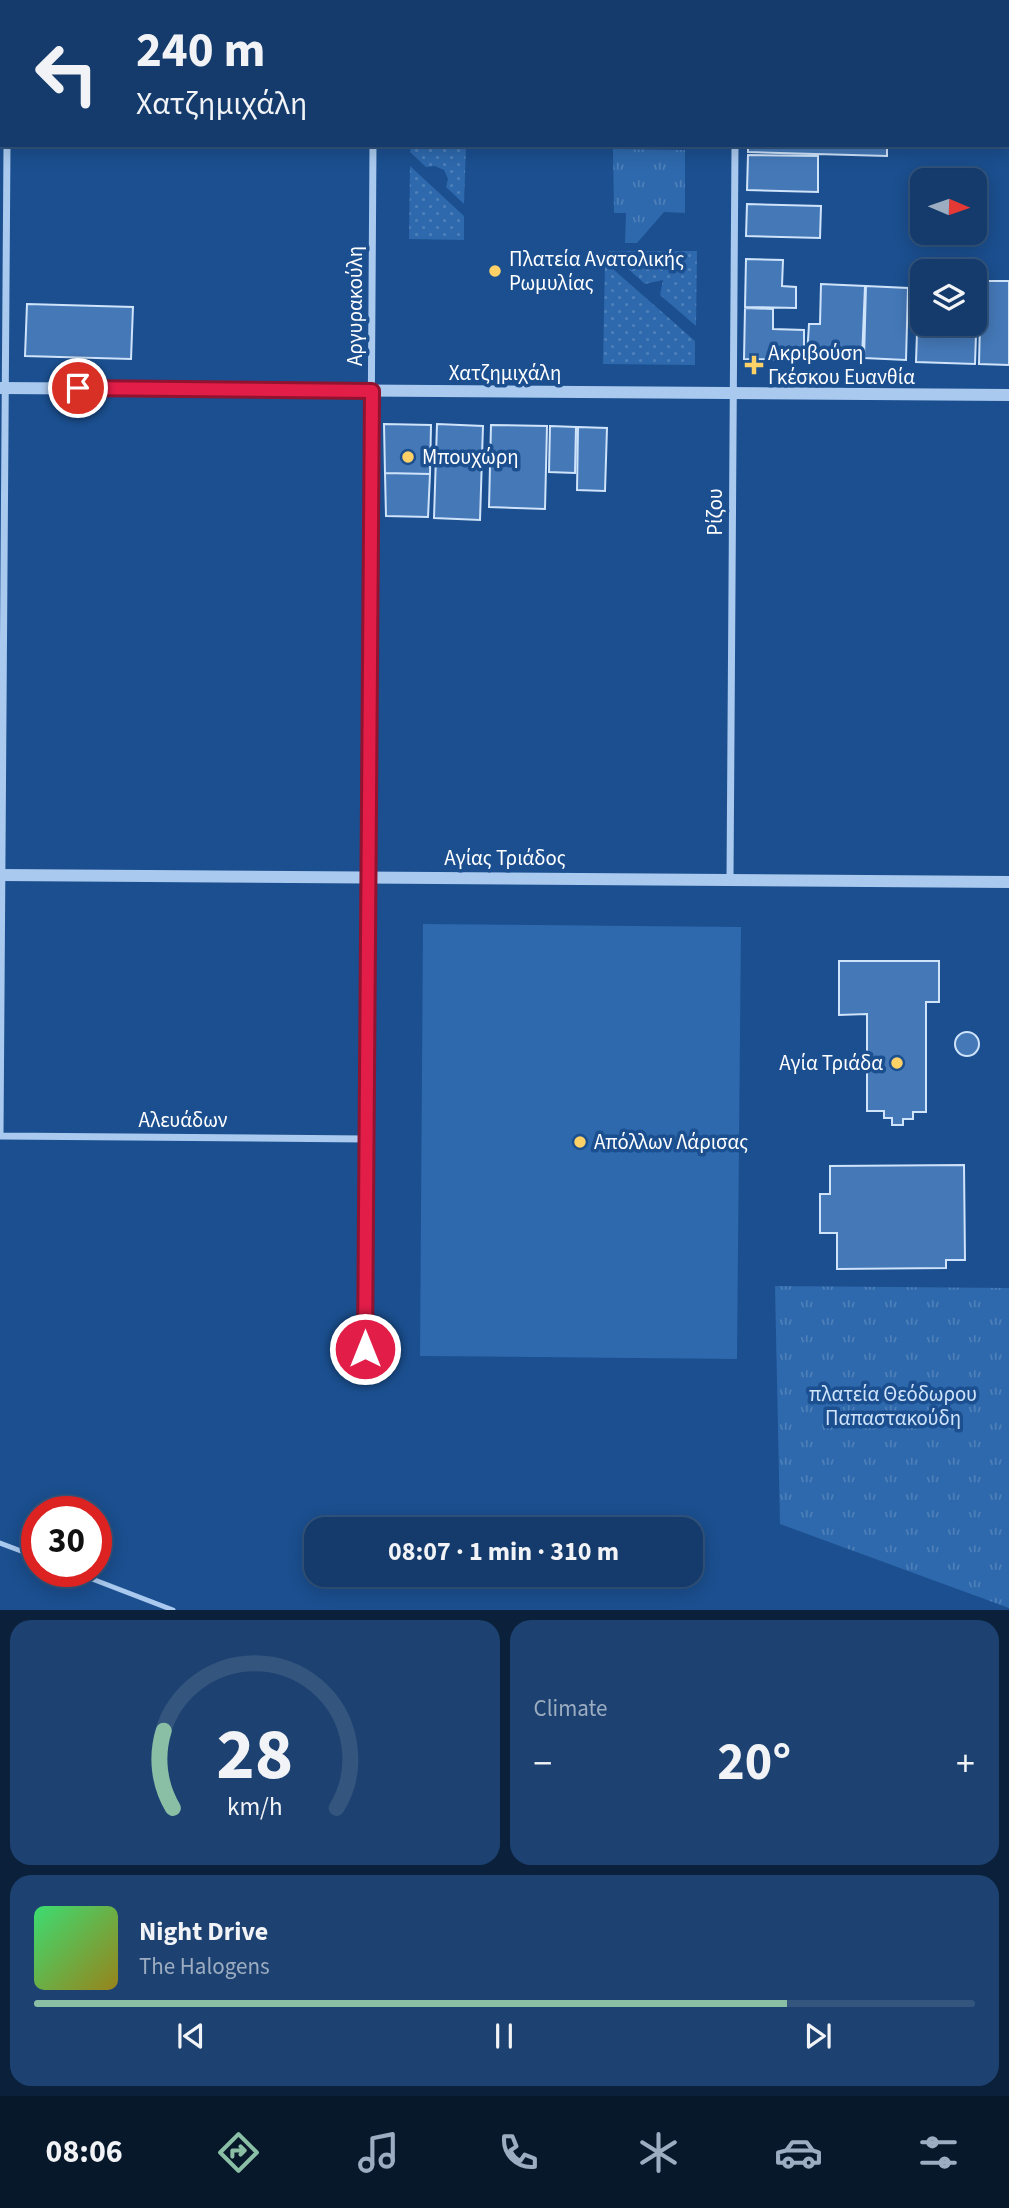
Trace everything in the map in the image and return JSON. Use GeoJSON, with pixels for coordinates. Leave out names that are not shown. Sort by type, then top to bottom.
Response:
{"type":"FeatureCollection","features":[{"type":"Feature","properties":{"kind":"street"},"geometry":{"type":"LineString","coordinates":[[0,1136],[3,388],[7,147]]}},
{"type":"Feature","properties":{"kind":"street","name":"Αργυρακούλη"},"geometry":{"type":"LineString","coordinates":[[365,1349],[373,147]]}},
{"type":"Feature","properties":{"kind":"street","name":"Ρίζου"},"geometry":{"type":"LineString","coordinates":[[730,879],[734,147]]}},
{"type":"Feature","properties":{"kind":"street","name":"Χατζημιχάλη"},"geometry":{"type":"LineString","coordinates":[[3,388],[1009,395]]}},
{"type":"Feature","properties":{"kind":"street","name":"Αγίας Τριάδος"},"geometry":{"type":"LineString","coordinates":[[1,875],[1009,882]]}},
{"type":"Feature","properties":{"kind":"street","name":"Αλευάδων"},"geometry":{"type":"LineString","coordinates":[[0,1136],[366,1139]]}},
{"type":"Feature","properties":{"kind":"lane"},"geometry":{"type":"LineString","coordinates":[[0,1543],[21,1551]]}},
{"type":"Feature","properties":{"kind":"lane"},"geometry":{"type":"LineString","coordinates":[[112,1586],[173,1609]]}},
{"type":"Feature","properties":{"kind":"green space"},"geometry":{"type":"Polygon","coordinates":[[[411,147],[466,147],[464,204],[446,187],[448,179],[444,170],[435,166],[426,167],[410,152],[411,147]]]}},
{"type":"Feature","properties":{"kind":"green space"},"geometry":{"type":"Polygon","coordinates":[[[613,149],[685,150],[685,213],[664,212],[637,243],[625,243],[626,213],[614,213],[613,149]]]}},
{"type":"Feature","properties":{"kind":"green space"},"geometry":{"type":"Polygon","coordinates":[[[410,166],[464,216],[464,240],[409,239],[410,166]]]}},
{"type":"Feature","properties":{"kind":"green space"},"geometry":{"type":"Polygon","coordinates":[[[608,251],[697,251],[696,326],[660,295],[663,280],[645,284],[608,251]]]}},
{"type":"Feature","properties":{"kind":"green space"},"geometry":{"type":"Polygon","coordinates":[[[605,262],[695,341],[695,365],[603,364],[605,262]]]}},
{"type":"Feature","properties":{"kind":"green space","name":"Απόλλων Λάρισας"},"geometry":{"type":"Polygon","coordinates":[[[423,924],[741,927],[737,1359],[420,1356],[423,924]]]}},
{"type":"Feature","properties":{"kind":"green space","name":"πλατεία Θεόδωρου Παπαστακούδη"},"geometry":{"type":"Polygon","coordinates":[[[775,1286],[1009,1288],[1009,1608],[780,1524],[775,1286]]]}},
{"type":"Feature","properties":{"kind":"building"},"geometry":{"type":"Polygon","coordinates":[[[748,147],[887,147],[887,156],[748,152],[748,147]]]}},
{"type":"Feature","properties":{"kind":"building"},"geometry":{"type":"Polygon","coordinates":[[[748,155],[818,156],[818,192],[747,190],[748,155]]]}},
{"type":"Feature","properties":{"kind":"building"},"geometry":{"type":"Polygon","coordinates":[[[747,204],[821,206],[820,238],[746,236],[747,204]]]}},
{"type":"Feature","properties":{"kind":"building"},"geometry":{"type":"Polygon","coordinates":[[[746,259],[783,260],[782,286],[796,287],[796,308],[745,307],[746,259]]]}},
{"type":"Feature","properties":{"kind":"building"},"geometry":{"type":"Polygon","coordinates":[[[987,281],[1009,281],[1009,365],[979,364],[980,336],[987,336],[987,281]]]}},
{"type":"Feature","properties":{"kind":"building"},"geometry":{"type":"Polygon","coordinates":[[[821,284],[865,286],[862,358],[807,356],[809,324],[820,324],[821,284]]]}},
{"type":"Feature","properties":{"kind":"building"},"geometry":{"type":"Polygon","coordinates":[[[866,286],[908,288],[906,360],[864,358],[866,286]]]}},
{"type":"Feature","properties":{"kind":"building"},"geometry":{"type":"Polygon","coordinates":[[[27,304],[133,307],[131,359],[25,356],[27,304]]]}},
{"type":"Feature","properties":{"kind":"building"},"geometry":{"type":"Polygon","coordinates":[[[745,308],[773,309],[773,329],[804,330],[804,360],[744,359],[745,308]]]}},
{"type":"Feature","properties":{"kind":"building"},"geometry":{"type":"Polygon","coordinates":[[[917,336],[976,336],[975,364],[916,362],[917,336]]]}},
{"type":"Feature","properties":{"kind":"building"},"geometry":{"type":"Polygon","coordinates":[[[384,424],[431,425],[430,474],[385,473],[384,424]]]}},
{"type":"Feature","properties":{"kind":"building"},"geometry":{"type":"Polygon","coordinates":[[[437,424],[483,426],[480,520],[434,518],[437,424]]]}},
{"type":"Feature","properties":{"kind":"building"},"geometry":{"type":"Polygon","coordinates":[[[491,425],[547,426],[545,509],[489,507],[491,425]]]}},
{"type":"Feature","properties":{"kind":"building"},"geometry":{"type":"Polygon","coordinates":[[[550,426],[576,427],[575,473],[549,472],[550,426]]]}},
{"type":"Feature","properties":{"kind":"building"},"geometry":{"type":"Polygon","coordinates":[[[578,427],[607,428],[605,491],[577,490],[578,427]]]}},
{"type":"Feature","properties":{"kind":"building"},"geometry":{"type":"Polygon","coordinates":[[[385,473],[430,474],[428,517],[386,516],[385,473]]]}},
{"type":"Feature","properties":{"kind":"building","name":"Αγία Τριάδα"},"geometry":{"type":"Polygon","coordinates":[[[839,961],[939,961],[939,1002],[926,1002],[926,1112],[913,1112],[913,1119],[903,1119],[903,1125],[892,1125],[892,1118],[884,1118],[884,1111],[867,1111],[867,1014],[839,1015],[839,961]]]}},
{"type":"Feature","properties":{"kind":"building"},"geometry":{"type":"Polygon","coordinates":[[[967,1032],[975,1036],[979,1044],[975,1052],[967,1056],[959,1052],[955,1044],[959,1036],[967,1032]]]}},
{"type":"Feature","properties":{"kind":"building"},"geometry":{"type":"Polygon","coordinates":[[[964,1165],[965,1260],[946,1260],[946,1268],[837,1269],[837,1233],[820,1233],[820,1194],[830,1194],[830,1166],[964,1165]]]}},
{"type":"Feature","properties":{"kind":"place","name":"Πλατεία Ανατολικής Ρωμυλίας"},"geometry":{"type":"Point","coordinates":[495,271]}},
{"type":"Feature","properties":{"kind":"place","name":"Ακριβούση Γκέσκου Ευανθία"},"geometry":{"type":"Point","coordinates":[754,365]}},
{"type":"Feature","properties":{"kind":"place","name":"Μπουχώρη"},"geometry":{"type":"Point","coordinates":[408,457]}},
{"type":"Feature","properties":{"kind":"place","name":"Αγία Τριάδα"},"geometry":{"type":"Point","coordinates":[897,1063]}},
{"type":"Feature","properties":{"kind":"place","name":"Απόλλων Λάρισας"},"geometry":{"type":"Point","coordinates":[580,1142]}},
{"type":"Feature","properties":{"kind":"route"},"geometry":{"type":"LineString","coordinates":[[78,388],[372,391],[366,911],[365,1349]]}}]}
